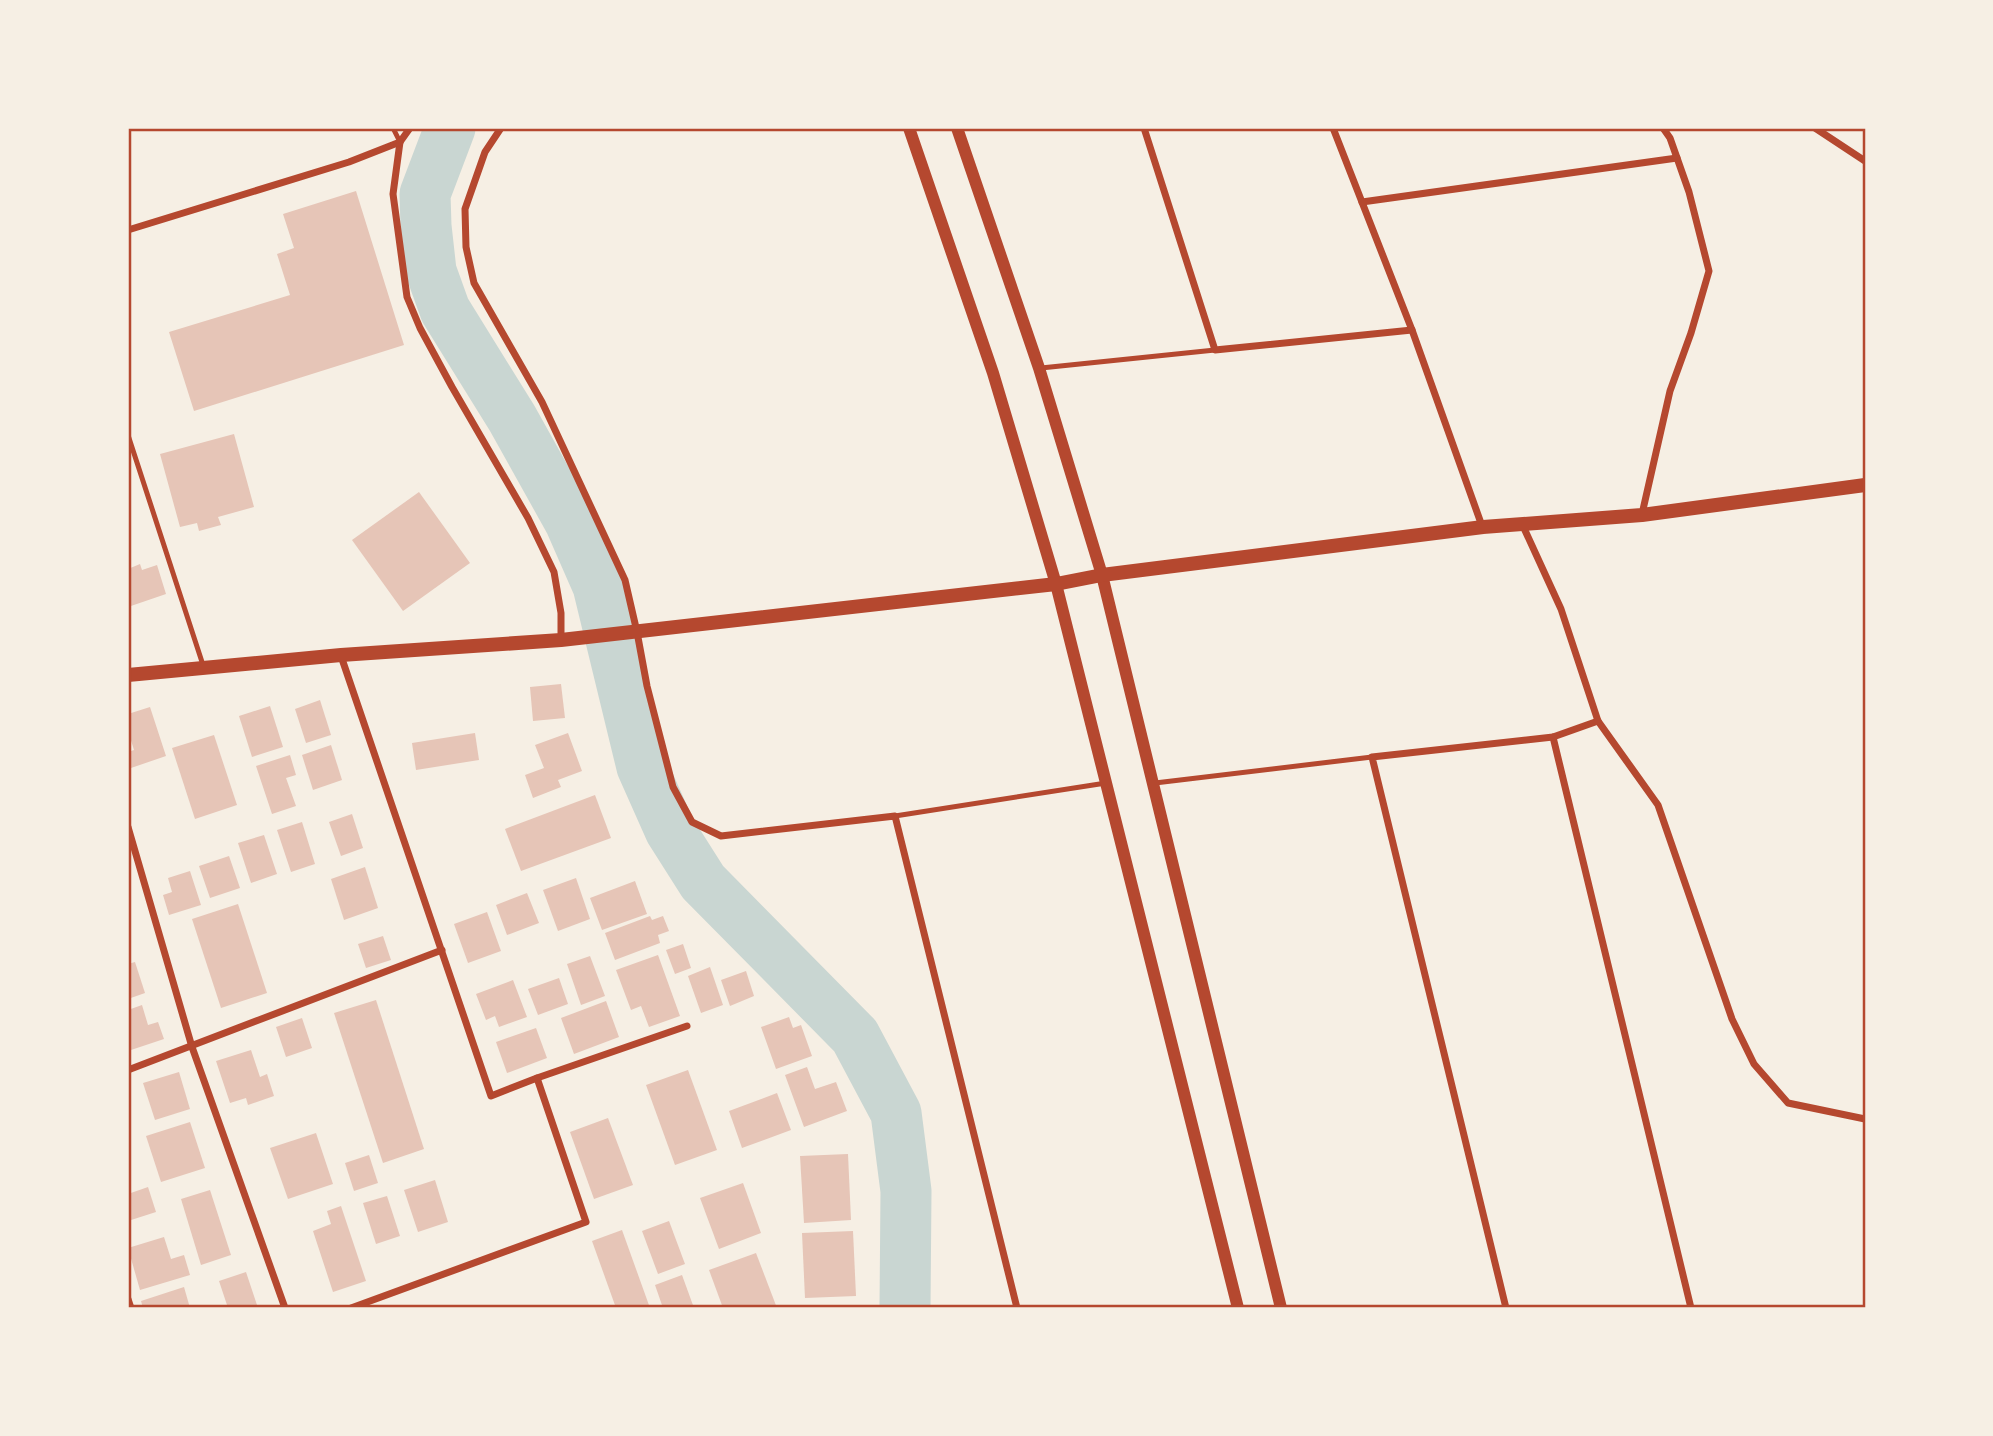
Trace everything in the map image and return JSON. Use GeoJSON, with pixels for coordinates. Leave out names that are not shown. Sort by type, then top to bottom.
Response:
{"type":"FeatureCollection","features":[{"type":"Feature","properties":{"kind":"main road"},"geometry":{"type":"LineString","coordinates":[[128,675],[638,632],[1056,584],[1102,575],[1483,527],[1642,515],[1865,485]]}},
{"type":"Feature","properties":{"kind":"street"},"geometry":{"type":"LineString","coordinates":[[410,128],[400,142],[393,194],[407,297],[452,387],[528,518],[554,572],[561,613],[562,640]]}},
{"type":"Feature","properties":{"kind":"street"},"geometry":{"type":"LineString","coordinates":[[501,128],[485,152],[465,209],[466,247],[474,283],[542,402],[625,580],[638,632],[646,685],[673,787],[692,821],[721,836],[895,816],[1017,1308]]}},
{"type":"Feature","properties":{"kind":"street"},"geometry":{"type":"LineString","coordinates":[[909,128],[993,373],[1056,584],[1238,1308]]}},
{"type":"Feature","properties":{"kind":"street"},"geometry":{"type":"LineString","coordinates":[[957,128],[1039,368],[1102,575],[1155,783],[1281,1308]]}},
{"type":"Feature","properties":{"kind":"street"},"geometry":{"type":"LineString","coordinates":[[1144,128],[1215,350],[1412,330]]}},
{"type":"Feature","properties":{"kind":"street"},"geometry":{"type":"LineString","coordinates":[[1333,128],[1412,330],[1483,527]]}},
{"type":"Feature","properties":{"kind":"street"},"geometry":{"type":"LineString","coordinates":[[1642,515],[1670,391],[1709,271],[1689,192],[1670,138],[1663,128]]}},
{"type":"Feature","properties":{"kind":"street"},"geometry":{"type":"LineString","coordinates":[[1815,128],[1865,161]]}},
{"type":"Feature","properties":{"kind":"street"},"geometry":{"type":"LineString","coordinates":[[128,230],[349,162],[400,142]]}},
{"type":"Feature","properties":{"kind":"street"},"geometry":{"type":"LineString","coordinates":[[1362,202],[1677,158]]}},
{"type":"Feature","properties":{"kind":"street"},"geometry":{"type":"LineString","coordinates":[[1523,526],[1561,609],[1598,721],[1658,805],[1732,1018],[1754,1064],[1788,1103],[1865,1119]]}},
{"type":"Feature","properties":{"kind":"street"},"geometry":{"type":"LineString","coordinates":[[341,655],[491,1096],[687,1026]]}},
{"type":"Feature","properties":{"kind":"street"},"geometry":{"type":"LineString","coordinates":[[1506,1308],[1373,757],[1553,737],[1598,721]]}},
{"type":"Feature","properties":{"kind":"street"},"geometry":{"type":"LineString","coordinates":[[1553,737],[1691,1308]]}},
{"type":"Feature","properties":{"kind":"street"},"geometry":{"type":"LineString","coordinates":[[128,827],[192,1047],[285,1308]]}},
{"type":"Feature","properties":{"kind":"street"},"geometry":{"type":"LineString","coordinates":[[128,1070],[442,950]]}},
{"type":"Feature","properties":{"kind":"street"},"geometry":{"type":"LineString","coordinates":[[351,1308],[586,1222],[537,1078]]}},
{"type":"Feature","properties":{"kind":"street"},"geometry":{"type":"LineString","coordinates":[[128,1299],[131,1308]]}},
{"type":"Feature","properties":{"kind":"lane"},"geometry":{"type":"LineString","coordinates":[[393,128],[400,142]]}},
{"type":"Feature","properties":{"kind":"lane"},"geometry":{"type":"LineString","coordinates":[[1039,368],[1215,350]]}},
{"type":"Feature","properties":{"kind":"lane"},"geometry":{"type":"LineString","coordinates":[[128,435],[204,669]]}},
{"type":"Feature","properties":{"kind":"lane"},"geometry":{"type":"LineString","coordinates":[[1155,783],[1373,757]]}},
{"type":"Feature","properties":{"kind":"lane"},"geometry":{"type":"LineString","coordinates":[[895,816],[1106,783]]}},
{"type":"Feature","properties":{"kind":"building"},"geometry":{"type":"Polygon","coordinates":[[[356,191],[404,345],[194,411],[169,332],[290,295],[277,254],[294,248],[283,214],[356,191]]]}},
{"type":"Feature","properties":{"kind":"building"},"geometry":{"type":"Polygon","coordinates":[[[234,434],[254,507],[218,517],[221,525],[199,531],[197,523],[180,527],[160,454],[234,434]]]}},
{"type":"Feature","properties":{"kind":"building"},"geometry":{"type":"Polygon","coordinates":[[[419,492],[470,563],[403,611],[352,540],[419,492]]]}},
{"type":"Feature","properties":{"kind":"building"},"geometry":{"type":"Polygon","coordinates":[[[140,564],[142,570],[157,565],[166,594],[128,607],[128,569],[140,564]]]}},
{"type":"Feature","properties":{"kind":"building"},"geometry":{"type":"Polygon","coordinates":[[[561,684],[565,718],[533,721],[530,687],[561,684]]]}},
{"type":"Feature","properties":{"kind":"building"},"geometry":{"type":"Polygon","coordinates":[[[320,700],[331,735],[306,743],[295,709],[320,700]]]}},
{"type":"Feature","properties":{"kind":"building"},"geometry":{"type":"Polygon","coordinates":[[[270,706],[283,747],[252,757],[239,716],[270,706]]]}},
{"type":"Feature","properties":{"kind":"building"},"geometry":{"type":"Polygon","coordinates":[[[150,707],[166,756],[131,768],[128,752],[134,750],[128,731],[128,714],[150,707]]]}},
{"type":"Feature","properties":{"kind":"building"},"geometry":{"type":"Polygon","coordinates":[[[475,733],[479,760],[416,770],[412,743],[475,733]]]}},
{"type":"Feature","properties":{"kind":"building"},"geometry":{"type":"Polygon","coordinates":[[[568,733],[582,771],[558,780],[561,787],[533,798],[525,775],[544,768],[535,745],[568,733]]]}},
{"type":"Feature","properties":{"kind":"building"},"geometry":{"type":"Polygon","coordinates":[[[214,735],[237,805],[195,819],[172,748],[214,735]]]}},
{"type":"Feature","properties":{"kind":"building"},"geometry":{"type":"Polygon","coordinates":[[[331,745],[342,780],[313,790],[302,755],[331,745]]]}},
{"type":"Feature","properties":{"kind":"building"},"geometry":{"type":"Polygon","coordinates":[[[290,755],[296,775],[286,778],[296,806],[272,814],[256,766],[290,755]]]}},
{"type":"Feature","properties":{"kind":"building"},"geometry":{"type":"Polygon","coordinates":[[[595,795],[611,838],[521,871],[505,829],[595,795]]]}},
{"type":"Feature","properties":{"kind":"building"},"geometry":{"type":"Polygon","coordinates":[[[352,814],[363,848],[341,856],[329,822],[352,814]]]}},
{"type":"Feature","properties":{"kind":"building"},"geometry":{"type":"Polygon","coordinates":[[[302,822],[315,864],[291,872],[277,830],[302,822]]]}},
{"type":"Feature","properties":{"kind":"building"},"geometry":{"type":"Polygon","coordinates":[[[264,835],[277,874],[251,883],[238,843],[264,835]]]}},
{"type":"Feature","properties":{"kind":"building"},"geometry":{"type":"Polygon","coordinates":[[[229,856],[240,888],[210,898],[199,866],[229,856]]]}},
{"type":"Feature","properties":{"kind":"building"},"geometry":{"type":"Polygon","coordinates":[[[365,867],[378,908],[344,920],[331,879],[365,867]]]}},
{"type":"Feature","properties":{"kind":"building"},"geometry":{"type":"Polygon","coordinates":[[[190,871],[201,905],[169,915],[163,895],[172,892],[168,878],[190,871]]]}},
{"type":"Feature","properties":{"kind":"building"},"geometry":{"type":"Polygon","coordinates":[[[576,878],[590,919],[558,931],[543,890],[576,878]]]}},
{"type":"Feature","properties":{"kind":"building"},"geometry":{"type":"Polygon","coordinates":[[[635,881],[647,914],[602,930],[590,898],[635,881]]]}},
{"type":"Feature","properties":{"kind":"building"},"geometry":{"type":"Polygon","coordinates":[[[527,893],[539,923],[507,935],[496,905],[527,893]]]}},
{"type":"Feature","properties":{"kind":"building"},"geometry":{"type":"Polygon","coordinates":[[[238,904],[267,993],[221,1008],[192,919],[238,904]]]}},
{"type":"Feature","properties":{"kind":"building"},"geometry":{"type":"Polygon","coordinates":[[[487,912],[501,951],[468,963],[454,924],[487,912]]]}},
{"type":"Feature","properties":{"kind":"building"},"geometry":{"type":"Polygon","coordinates":[[[650,916],[652,920],[663,916],[669,931],[658,935],[660,943],[615,960],[605,933],[650,916]]]}},
{"type":"Feature","properties":{"kind":"building"},"geometry":{"type":"Polygon","coordinates":[[[383,936],[391,960],[366,968],[358,944],[383,936]]]}},
{"type":"Feature","properties":{"kind":"building"},"geometry":{"type":"Polygon","coordinates":[[[683,944],[691,968],[675,974],[666,950],[683,944]]]}},
{"type":"Feature","properties":{"kind":"building"},"geometry":{"type":"Polygon","coordinates":[[[658,955],[680,1016],[649,1027],[641,1006],[631,1010],[616,970],[658,955]]]}},
{"type":"Feature","properties":{"kind":"building"},"geometry":{"type":"Polygon","coordinates":[[[590,956],[605,996],[581,1005],[567,964],[590,956]]]}},
{"type":"Feature","properties":{"kind":"building"},"geometry":{"type":"Polygon","coordinates":[[[135,962],[145,993],[128,999],[128,964],[135,962]]]}},
{"type":"Feature","properties":{"kind":"building"},"geometry":{"type":"Polygon","coordinates":[[[710,967],[723,1005],[701,1013],[688,976],[710,967]]]}},
{"type":"Feature","properties":{"kind":"building"},"geometry":{"type":"Polygon","coordinates":[[[746,971],[754,996],[730,1006],[721,980],[746,971]]]}},
{"type":"Feature","properties":{"kind":"building"},"geometry":{"type":"Polygon","coordinates":[[[559,978],[568,1004],[538,1015],[528,989],[559,978]]]}},
{"type":"Feature","properties":{"kind":"building"},"geometry":{"type":"Polygon","coordinates":[[[513,980],[527,1017],[499,1027],[495,1016],[486,1020],[476,994],[513,980]]]}},
{"type":"Feature","properties":{"kind":"building"},"geometry":{"type":"Polygon","coordinates":[[[376,1000],[424,1149],[383,1163],[334,1013],[376,1000]]]}},
{"type":"Feature","properties":{"kind":"building"},"geometry":{"type":"Polygon","coordinates":[[[606,1001],[619,1037],[574,1054],[561,1018],[606,1001]]]}},
{"type":"Feature","properties":{"kind":"building"},"geometry":{"type":"Polygon","coordinates":[[[142,1005],[148,1025],[158,1022],[164,1039],[128,1051],[128,1010],[142,1005]]]}},
{"type":"Feature","properties":{"kind":"building"},"geometry":{"type":"Polygon","coordinates":[[[789,1017],[793,1028],[801,1025],[812,1056],[776,1069],[761,1027],[789,1017]]]}},
{"type":"Feature","properties":{"kind":"building"},"geometry":{"type":"Polygon","coordinates":[[[302,1018],[312,1048],[286,1057],[276,1027],[302,1018]]]}},
{"type":"Feature","properties":{"kind":"building"},"geometry":{"type":"Polygon","coordinates":[[[536,1028],[547,1058],[507,1073],[496,1042],[536,1028]]]}},
{"type":"Feature","properties":{"kind":"building"},"geometry":{"type":"Polygon","coordinates":[[[251,1050],[260,1077],[267,1074],[274,1096],[248,1105],[246,1098],[230,1103],[216,1061],[251,1050]]]}},
{"type":"Feature","properties":{"kind":"building"},"geometry":{"type":"Polygon","coordinates":[[[807,1067],[815,1089],[836,1082],[847,1111],[804,1127],[785,1075],[807,1067]]]}},
{"type":"Feature","properties":{"kind":"building"},"geometry":{"type":"Polygon","coordinates":[[[688,1070],[717,1150],[675,1165],[646,1085],[688,1070]]]}},
{"type":"Feature","properties":{"kind":"building"},"geometry":{"type":"Polygon","coordinates":[[[179,1072],[190,1109],[155,1120],[143,1083],[179,1072]]]}},
{"type":"Feature","properties":{"kind":"building"},"geometry":{"type":"Polygon","coordinates":[[[777,1093],[791,1130],[742,1148],[729,1111],[777,1093]]]}},
{"type":"Feature","properties":{"kind":"building"},"geometry":{"type":"Polygon","coordinates":[[[608,1118],[633,1185],[594,1199],[570,1132],[608,1118]]]}},
{"type":"Feature","properties":{"kind":"building"},"geometry":{"type":"Polygon","coordinates":[[[190,1122],[205,1168],[161,1182],[146,1136],[190,1122]]]}},
{"type":"Feature","properties":{"kind":"building"},"geometry":{"type":"Polygon","coordinates":[[[316,1133],[333,1184],[288,1199],[270,1148],[316,1133]]]}},
{"type":"Feature","properties":{"kind":"building"},"geometry":{"type":"Polygon","coordinates":[[[848,1154],[851,1220],[804,1223],[800,1156],[848,1154]]]}},
{"type":"Feature","properties":{"kind":"building"},"geometry":{"type":"Polygon","coordinates":[[[369,1155],[378,1183],[354,1191],[345,1163],[369,1155]]]}},
{"type":"Feature","properties":{"kind":"building"},"geometry":{"type":"Polygon","coordinates":[[[435,1180],[448,1222],[418,1232],[404,1190],[435,1180]]]}},
{"type":"Feature","properties":{"kind":"building"},"geometry":{"type":"Polygon","coordinates":[[[743,1183],[761,1233],[719,1249],[700,1198],[743,1183]]]}},
{"type":"Feature","properties":{"kind":"building"},"geometry":{"type":"Polygon","coordinates":[[[148,1187],[156,1212],[128,1221],[128,1194],[148,1187]]]}},
{"type":"Feature","properties":{"kind":"building"},"geometry":{"type":"Polygon","coordinates":[[[210,1190],[231,1255],[201,1265],[181,1199],[210,1190]]]}},
{"type":"Feature","properties":{"kind":"building"},"geometry":{"type":"Polygon","coordinates":[[[387,1196],[400,1236],[376,1244],[363,1203],[387,1196]]]}},
{"type":"Feature","properties":{"kind":"building"},"geometry":{"type":"Polygon","coordinates":[[[341,1206],[366,1281],[333,1292],[313,1231],[331,1224],[327,1211],[341,1206]]]}},
{"type":"Feature","properties":{"kind":"building"},"geometry":{"type":"Polygon","coordinates":[[[669,1221],[685,1264],[658,1274],[642,1231],[669,1221]]]}},
{"type":"Feature","properties":{"kind":"building"},"geometry":{"type":"Polygon","coordinates":[[[622,1230],[650,1308],[616,1308],[592,1241],[622,1230]]]}},
{"type":"Feature","properties":{"kind":"building"},"geometry":{"type":"Polygon","coordinates":[[[853,1231],[856,1296],[805,1298],[802,1233],[853,1231]]]}},
{"type":"Feature","properties":{"kind":"building"},"geometry":{"type":"Polygon","coordinates":[[[164,1237],[171,1259],[184,1255],[190,1275],[140,1290],[128,1248],[164,1237]]]}},
{"type":"Feature","properties":{"kind":"building"},"geometry":{"type":"Polygon","coordinates":[[[756,1253],[777,1308],[723,1308],[709,1270],[756,1253]]]}},
{"type":"Feature","properties":{"kind":"building"},"geometry":{"type":"Polygon","coordinates":[[[246,1272],[258,1308],[228,1308],[219,1281],[246,1272]]]}},
{"type":"Feature","properties":{"kind":"building"},"geometry":{"type":"Polygon","coordinates":[[[682,1275],[694,1308],[663,1308],[655,1285],[682,1275]]]}},
{"type":"Feature","properties":{"kind":"building"},"geometry":{"type":"Polygon","coordinates":[[[184,1287],[190,1308],[143,1308],[141,1301],[184,1287]]]}},
{"type":"Feature","properties":{"kind":"waterway"},"geometry":{"type":"LineString","coordinates":[[450,128],[425,194],[431,271],[445,310],[512,418],[570,522],[598,586],[642,767],[670,830],[703,882],[855,1036],[896,1113],[906,1191],[905,1308]]}}]}
